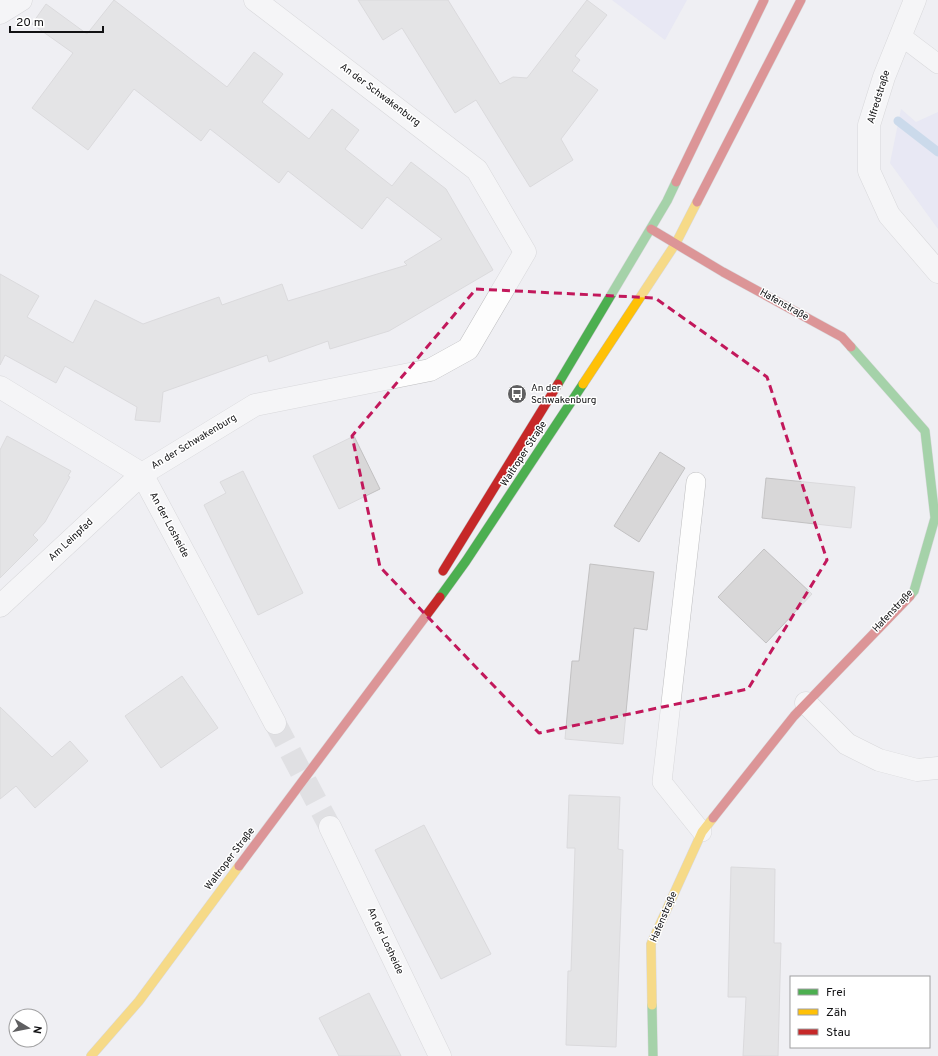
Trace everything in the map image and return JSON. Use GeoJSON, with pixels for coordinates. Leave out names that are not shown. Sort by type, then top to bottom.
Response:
{"type":"FeatureCollection","features":[{"type":"Feature","properties":{"kind":"main road"},"geometry":{"type":"LineString","coordinates":[[651,229],[667,201],[764,0]]}},
{"type":"Feature","properties":{"kind":"main road"},"geometry":{"type":"LineString","coordinates":[[676,243],[801,0]]}},
{"type":"Feature","properties":{"kind":"main road","name":"Hafenstraße"},"geometry":{"type":"LineString","coordinates":[[651,229],[723,272],[842,337],[925,431],[935,518],[914,591],[794,716],[702,832],[651,944],[653,1056]]}},
{"type":"Feature","properties":{"kind":"main road","name":"Waltroper Straße"},"geometry":{"type":"LineString","coordinates":[[438,580],[651,229]]}},
{"type":"Feature","properties":{"kind":"main road","name":"Waltroper Straße"},"geometry":{"type":"LineString","coordinates":[[91,1056],[139,1001],[466,562],[676,243]]}},
{"type":"Feature","properties":{"kind":"main road","name":"Waltroper Straße"},"geometry":{"type":"LineString","coordinates":[[383,672],[422,606]]}},
{"type":"Feature","properties":{"kind":"street"},"geometry":{"type":"LineString","coordinates":[[0,13],[21,0]]}},
{"type":"Feature","properties":{"kind":"street","name":"An der Schwakenburg"},"geometry":{"type":"LineString","coordinates":[[142,474],[255,405],[430,370],[468,349],[525,252],[477,170],[255,0]]}},
{"type":"Feature","properties":{"kind":"street","name":"Alfredstraße"},"geometry":{"type":"LineString","coordinates":[[915,0],[884,77],[869,125],[869,171],[889,215],[938,272]]}},
{"type":"Feature","properties":{"kind":"street"},"geometry":{"type":"LineString","coordinates":[[0,387],[142,474]]}},
{"type":"Feature","properties":{"kind":"street","name":"Am Leinpfad"},"geometry":{"type":"LineString","coordinates":[[0,606],[142,474]]}},
{"type":"Feature","properties":{"kind":"street","name":"An der Losheide"},"geometry":{"type":"LineString","coordinates":[[142,474],[275,723]]}},
{"type":"Feature","properties":{"kind":"street"},"geometry":{"type":"LineString","coordinates":[[806,703],[847,744],[879,760],[917,770],[938,768]]}},
{"type":"Feature","properties":{"kind":"street","name":"An der Losheide"},"geometry":{"type":"LineString","coordinates":[[330,827],[440,1056]]}},
{"type":"Feature","properties":{"kind":"lane"},"geometry":{"type":"LineString","coordinates":[[901,36],[938,64]]}},
{"type":"Feature","properties":{"kind":"lane"},"geometry":{"type":"LineString","coordinates":[[696,482],[662,782],[702,832]]}},
{"type":"Feature","properties":{"kind":"highlighted area"},"geometry":{"type":"Polygon","coordinates":[[[476,289],[655,298],[767,377],[827,560],[748,689],[539,733],[380,567],[352,436],[476,289]]]}},
{"type":"Feature","properties":{"kind":"shaded area"},"geometry":{"type":"Polygon","coordinates":[[[612,0],[687,0],[665,40],[612,0]]]}},
{"type":"Feature","properties":{"kind":"shaded area"},"geometry":{"type":"Polygon","coordinates":[[[901,109],[916,122],[938,112],[938,229],[890,163],[901,109]]]}},
{"type":"Feature","properties":{"kind":"building"},"geometry":{"type":"Polygon","coordinates":[[[114,0],[227,87],[254,52],[283,74],[262,102],[309,139],[332,109],[359,130],[345,149],[392,186],[411,162],[446,189],[493,270],[389,331],[330,349],[328,341],[269,362],[267,355],[163,392],[160,422],[135,420],[137,407],[65,366],[56,383],[5,355],[0,365],[0,274],[39,296],[27,317],[73,343],[95,300],[143,324],[219,297],[222,305],[282,284],[288,301],[407,265],[404,262],[442,239],[387,197],[362,229],[288,171],[279,183],[210,129],[201,141],[134,89],[88,150],[32,108],[73,53],[32,24],[46,4],[87,34],[114,0]]]}},
{"type":"Feature","properties":{"kind":"building"},"geometry":{"type":"Polygon","coordinates":[[[358,0],[448,0],[500,84],[513,77],[527,78],[587,0],[607,15],[575,56],[580,60],[572,71],[598,90],[561,139],[573,160],[530,187],[476,100],[455,113],[402,28],[383,40],[358,0]]]}},
{"type":"Feature","properties":{"kind":"building"},"geometry":{"type":"Polygon","coordinates":[[[7,436],[71,471],[68,476],[70,477],[45,522],[33,535],[38,540],[0,578],[0,450],[7,436]]]}},
{"type":"Feature","properties":{"kind":"building"},"geometry":{"type":"Polygon","coordinates":[[[354,436],[380,489],[339,509],[313,456],[354,436]]]}},
{"type":"Feature","properties":{"kind":"building"},"geometry":{"type":"Polygon","coordinates":[[[660,452],[685,468],[639,542],[614,526],[660,452]]]}},
{"type":"Feature","properties":{"kind":"building"},"geometry":{"type":"Polygon","coordinates":[[[243,471],[303,593],[258,615],[204,505],[226,493],[220,482],[243,471]]]}},
{"type":"Feature","properties":{"kind":"building"},"geometry":{"type":"Polygon","coordinates":[[[766,478],[855,487],[851,528],[762,518],[766,478]]]}},
{"type":"Feature","properties":{"kind":"building"},"geometry":{"type":"Polygon","coordinates":[[[764,549],[812,594],[766,643],[718,597],[764,549]]]}},
{"type":"Feature","properties":{"kind":"building"},"geometry":{"type":"Polygon","coordinates":[[[590,564],[654,572],[647,630],[634,628],[623,744],[565,739],[572,661],[579,661],[590,564]]]}},
{"type":"Feature","properties":{"kind":"building"},"geometry":{"type":"Polygon","coordinates":[[[182,676],[218,728],[161,768],[125,716],[182,676]]]}},
{"type":"Feature","properties":{"kind":"building"},"geometry":{"type":"Polygon","coordinates":[[[0,707],[52,757],[70,741],[88,761],[35,808],[16,786],[0,799],[0,707]]]}},
{"type":"Feature","properties":{"kind":"building"},"geometry":{"type":"Polygon","coordinates":[[[569,795],[620,797],[618,849],[623,850],[616,1047],[566,1045],[568,971],[571,971],[575,848],[567,848],[569,795]]]}},
{"type":"Feature","properties":{"kind":"building"},"geometry":{"type":"Polygon","coordinates":[[[424,825],[491,954],[441,979],[375,850],[424,825]]]}},
{"type":"Feature","properties":{"kind":"building"},"geometry":{"type":"Polygon","coordinates":[[[731,867],[775,869],[774,943],[781,943],[778,1056],[743,1056],[746,997],[728,997],[731,867]]]}},
{"type":"Feature","properties":{"kind":"building"},"geometry":{"type":"Polygon","coordinates":[[[369,993],[401,1056],[339,1056],[319,1018],[369,993]]]}},
{"type":"Feature","properties":{"kind":"waterway"},"geometry":{"type":"LineString","coordinates":[[898,121],[938,152]]}},
{"type":"Feature","properties":{"kind":"tunnel"},"geometry":{"type":"LineString","coordinates":[[275,723],[330,827]]}},
{"type":"Feature","properties":{"kind":"traffic: fast"},"geometry":{"type":"LineString","coordinates":[[558,384],[667,201],[676,182]]}},
{"type":"Feature","properties":{"kind":"traffic: fast"},"geometry":{"type":"LineString","coordinates":[[851,347],[925,431],[935,518],[914,591],[910,596]]}},
{"type":"Feature","properties":{"kind":"traffic: fast"},"geometry":{"type":"LineString","coordinates":[[440,597],[466,561],[583,384]]}},
{"type":"Feature","properties":{"kind":"traffic: fast"},"geometry":{"type":"LineString","coordinates":[[652,1005],[653,1056]]}},
{"type":"Feature","properties":{"kind":"traffic: slow"},"geometry":{"type":"LineString","coordinates":[[583,384],[676,243],[697,202]]}},
{"type":"Feature","properties":{"kind":"traffic: slow"},"geometry":{"type":"LineString","coordinates":[[652,1005],[651,944],[702,832],[713,818]]}},
{"type":"Feature","properties":{"kind":"traffic: slow"},"geometry":{"type":"LineString","coordinates":[[91,1056],[139,1001],[239,866]]}},
{"type":"Feature","properties":{"kind":"traffic: jam"},"geometry":{"type":"LineString","coordinates":[[676,182],[764,0]]}},
{"type":"Feature","properties":{"kind":"traffic: jam"},"geometry":{"type":"LineString","coordinates":[[697,202],[801,0]]}},
{"type":"Feature","properties":{"kind":"traffic: jam"},"geometry":{"type":"LineString","coordinates":[[651,229],[723,272],[842,337],[851,347]]}},
{"type":"Feature","properties":{"kind":"traffic: jam"},"geometry":{"type":"LineString","coordinates":[[443,571],[558,384]]}},
{"type":"Feature","properties":{"kind":"traffic: jam"},"geometry":{"type":"LineString","coordinates":[[713,818],[794,716],[910,596]]}},
{"type":"Feature","properties":{"kind":"traffic: jam"},"geometry":{"type":"LineString","coordinates":[[239,866],[440,597]]}},
{"type":"Feature","properties":{"kind":"place","name":"An der Schwakenburg"},"geometry":{"type":"Point","coordinates":[517,394]}}]}
